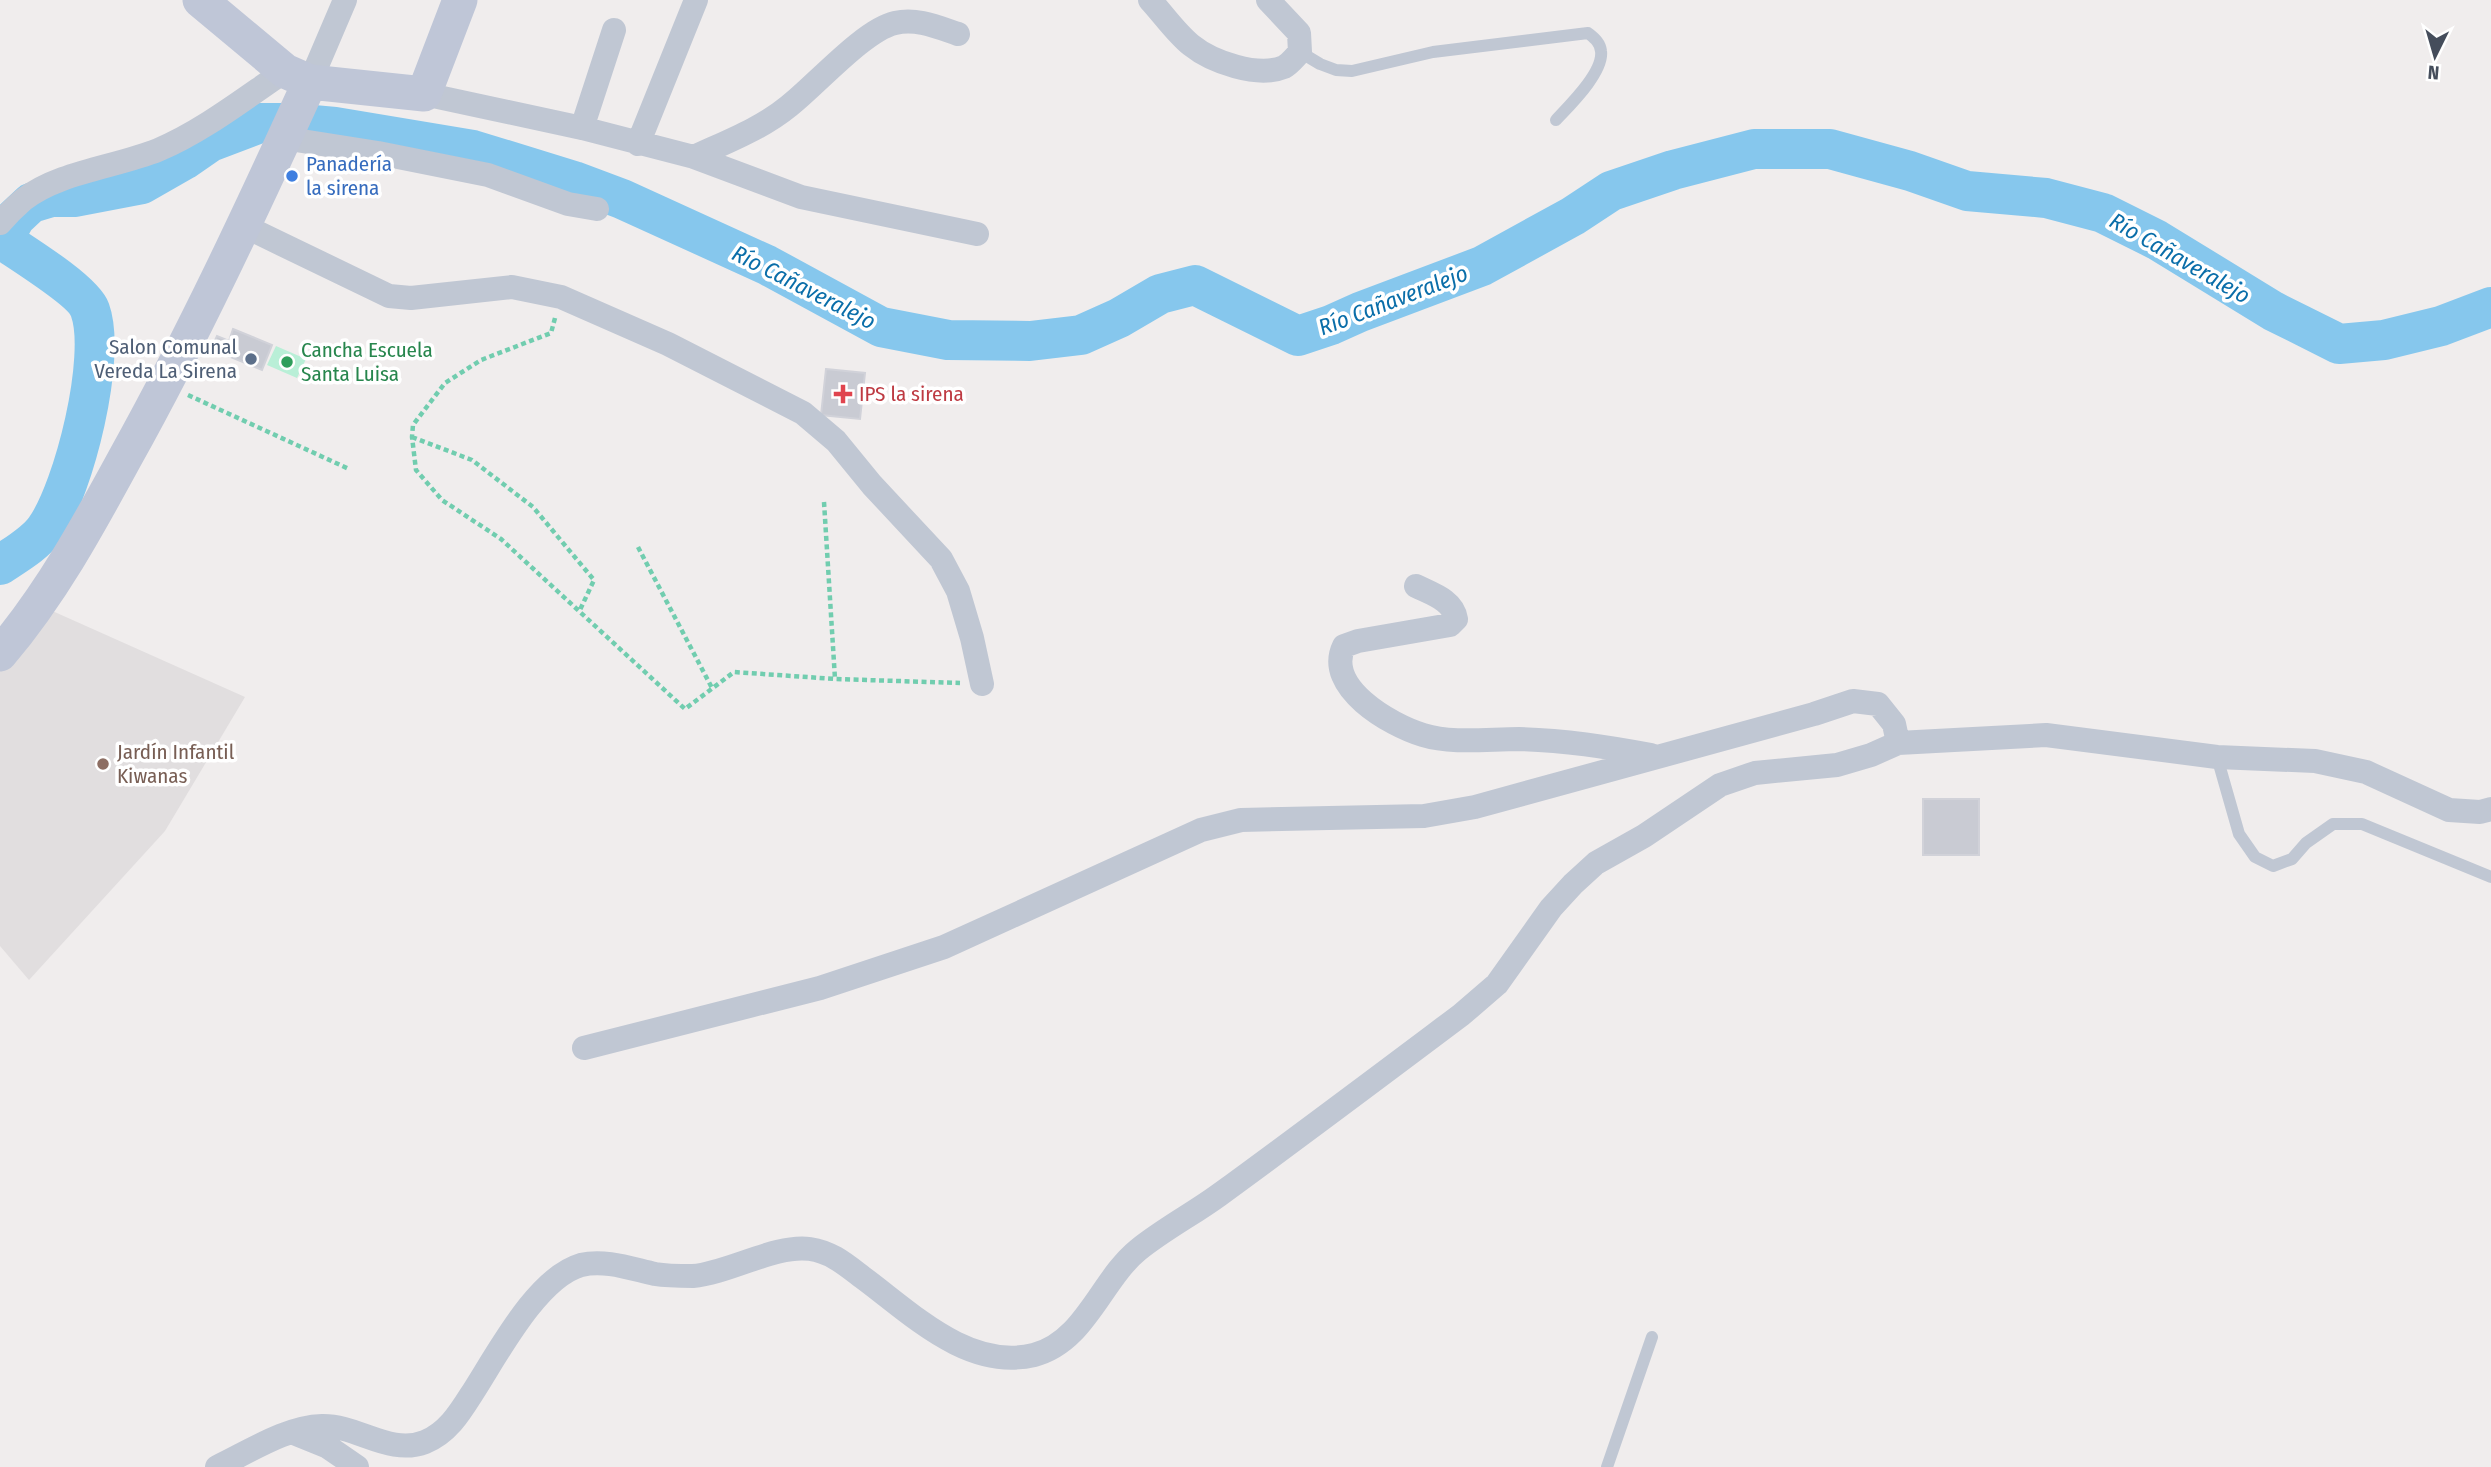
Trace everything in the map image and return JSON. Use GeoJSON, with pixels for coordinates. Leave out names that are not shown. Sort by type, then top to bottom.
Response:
{"type":"FeatureCollection","features":[{"type":"Feature","properties":{"kind":"street"},"geometry":{"type":"LineString","coordinates":[[200,0],[299,84]]}},
{"type":"Feature","properties":{"kind":"street"},"geometry":{"type":"LineString","coordinates":[[0,654],[29,621],[73,553],[166,385],[281,144],[299,84],[345,0]]}},
{"type":"Feature","properties":{"kind":"street"},"geometry":{"type":"LineString","coordinates":[[424,94],[460,0]]}},
{"type":"Feature","properties":{"kind":"street"},"geometry":{"type":"LineString","coordinates":[[638,144],[696,0]]}},
{"type":"Feature","properties":{"kind":"street"},"geometry":{"type":"LineString","coordinates":[[1150,0],[1191,46],[1220,61],[1246,69],[1269,71],[1287,66],[1300,52],[1299,33],[1268,0]]}},
{"type":"Feature","properties":{"kind":"street"},"geometry":{"type":"LineString","coordinates":[[694,157],[754,129],[788,108],[869,36],[892,23],[916,21],[958,34]]}},
{"type":"Feature","properties":{"kind":"street"},"geometry":{"type":"LineString","coordinates":[[582,128],[614,30]]}},
{"type":"Feature","properties":{"kind":"street"},"geometry":{"type":"LineString","coordinates":[[0,223],[24,199],[59,180],[119,164],[161,149],[205,124],[299,84],[424,94],[582,128],[694,157],[801,197],[977,234]]}},
{"type":"Feature","properties":{"kind":"street"},"geometry":{"type":"LineString","coordinates":[[281,144],[377,153],[488,175],[568,204],[597,209]]}},
{"type":"Feature","properties":{"kind":"street"},"geometry":{"type":"LineString","coordinates":[[242,225],[389,296],[411,298],[512,287],[561,297],[668,344],[803,413],[836,441],[872,485],[941,559],[958,591],[982,684]]}},
{"type":"Feature","properties":{"kind":"street"},"geometry":{"type":"LineString","coordinates":[[1416,586],[1448,603],[1455,610],[1456,619],[1450,625],[1358,640],[1344,646],[1339,657],[1342,672],[1352,689],[1372,710],[1425,736],[1568,742],[1655,756]]}},
{"type":"Feature","properties":{"kind":"street"},"geometry":{"type":"LineString","coordinates":[[584,1048],[820,988],[944,947],[1200,830],[1241,820],[1424,816],[1475,807],[1853,701],[1878,705],[1894,724],[1898,743]]}},
{"type":"Feature","properties":{"kind":"street"},"geometry":{"type":"LineString","coordinates":[[218,1467],[291,1433],[323,1426],[392,1445],[421,1444],[444,1432],[533,1301],[555,1278],[583,1265],[617,1265],[661,1275],[695,1276],[805,1248],[829,1253],[940,1335],[981,1354],[1010,1358],[1036,1354],[1062,1342],[1134,1253],[1215,1198],[1479,1000],[1497,984],[1551,908],[1596,863],[1644,836],[1720,785],[1755,774],[1837,765],[1871,755],[1898,743],[2046,735],[2217,757],[2315,761],[2366,772],[2449,810],[2480,812],[2491,809]]}},
{"type":"Feature","properties":{"kind":"street"},"geometry":{"type":"LineString","coordinates":[[291,1433],[328,1447],[357,1467]]}},
{"type":"Feature","properties":{"kind":"lane"},"geometry":{"type":"LineString","coordinates":[[1300,52],[1328,67],[1352,71],[1433,52],[1588,33],[1598,42],[1602,52],[1598,68],[1576,99],[1556,120]]}},
{"type":"Feature","properties":{"kind":"lane"},"geometry":{"type":"LineString","coordinates":[[2217,757],[2239,834],[2255,857],[2273,866],[2292,859],[2306,843],[2333,824],[2362,824],[2491,877]]}},
{"type":"Feature","properties":{"kind":"lane"},"geometry":{"type":"LineString","coordinates":[[1606,1467],[1652,1337]]}},
{"type":"Feature","properties":{"kind":"path"},"geometry":{"type":"LineString","coordinates":[[551,333],[481,360],[445,383],[413,425],[416,470],[442,500],[501,539],[685,709],[734,672],[835,679],[982,684]]}},
{"type":"Feature","properties":{"kind":"path"},"geometry":{"type":"LineString","coordinates":[[166,385],[349,468]]}},
{"type":"Feature","properties":{"kind":"path"},"geometry":{"type":"LineString","coordinates":[[412,438],[472,460],[533,507],[594,580],[579,612]]}},
{"type":"Feature","properties":{"kind":"path"},"geometry":{"type":"LineString","coordinates":[[824,502],[835,679]]}},
{"type":"Feature","properties":{"kind":"path"},"geometry":{"type":"LineString","coordinates":[[638,547],[712,688]]}},
{"type":"Feature","properties":{"kind":"shaded area","name":"Jardín Infantil Kiwanas"},"geometry":{"type":"Polygon","coordinates":[[[39,605],[245,697],[165,831],[29,980],[0,946],[0,654],[39,605]]]}},
{"type":"Feature","properties":{"kind":"green space","name":"Cancha Escuela Santa Luisa"},"geometry":{"type":"Polygon","coordinates":[[[276,346],[306,359],[297,378],[267,365],[276,346]]]}},
{"type":"Feature","properties":{"kind":"building","name":"Salon Comunal Vereda La Sirena"},"geometry":{"type":"Polygon","coordinates":[[[233,329],[272,345],[262,370],[211,349],[217,336],[229,341],[233,329]]]}},
{"type":"Feature","properties":{"kind":"building","name":"IPS la sirena"},"geometry":{"type":"Polygon","coordinates":[[[826,369],[865,373],[860,419],[821,415],[826,369]]]}},
{"type":"Feature","properties":{"kind":"building"},"geometry":{"type":"Polygon","coordinates":[[[1923,799],[1979,799],[1979,855],[1923,855],[1923,799]]]}},
{"type":"Feature","properties":{"kind":"waterway","name":"Río Cañaveralejo"},"geometry":{"type":"LineString","coordinates":[[0,565],[37,539],[57,509],[77,454],[85,422],[94,358],[94,331],[90,310],[66,284],[7,243],[6,235],[15,218],[31,203],[51,197],[74,197],[142,184],[210,142],[260,123],[335,127],[473,150],[574,181],[622,199],[767,265],[881,327],[948,340],[1030,341],[1081,335],[1119,318],[1160,294],[1195,285],[1298,336],[1482,266],[1573,216],[1611,191],[1673,170],[1754,149],[1830,149],[1910,171],[1967,191],[2046,198],[2103,213],[2157,240],[2273,311],[2339,344],[2384,340],[2441,326],[2491,307]]}},
{"type":"Feature","properties":{"kind":"place","name":"Panadería la sirena"},"geometry":{"type":"Point","coordinates":[292,176]}},
{"type":"Feature","properties":{"kind":"place","name":"Salon Comunal Vereda La Sirena"},"geometry":{"type":"Point","coordinates":[251,359]}},
{"type":"Feature","properties":{"kind":"place","name":"Cancha Escuela Santa Luisa"},"geometry":{"type":"Point","coordinates":[287,362]}},
{"type":"Feature","properties":{"kind":"place","name":"IPS la sirena"},"geometry":{"type":"Point","coordinates":[843,394]}},
{"type":"Feature","properties":{"kind":"place","name":"Jardín Infantil Kiwanas"},"geometry":{"type":"Point","coordinates":[103,764]}}]}
